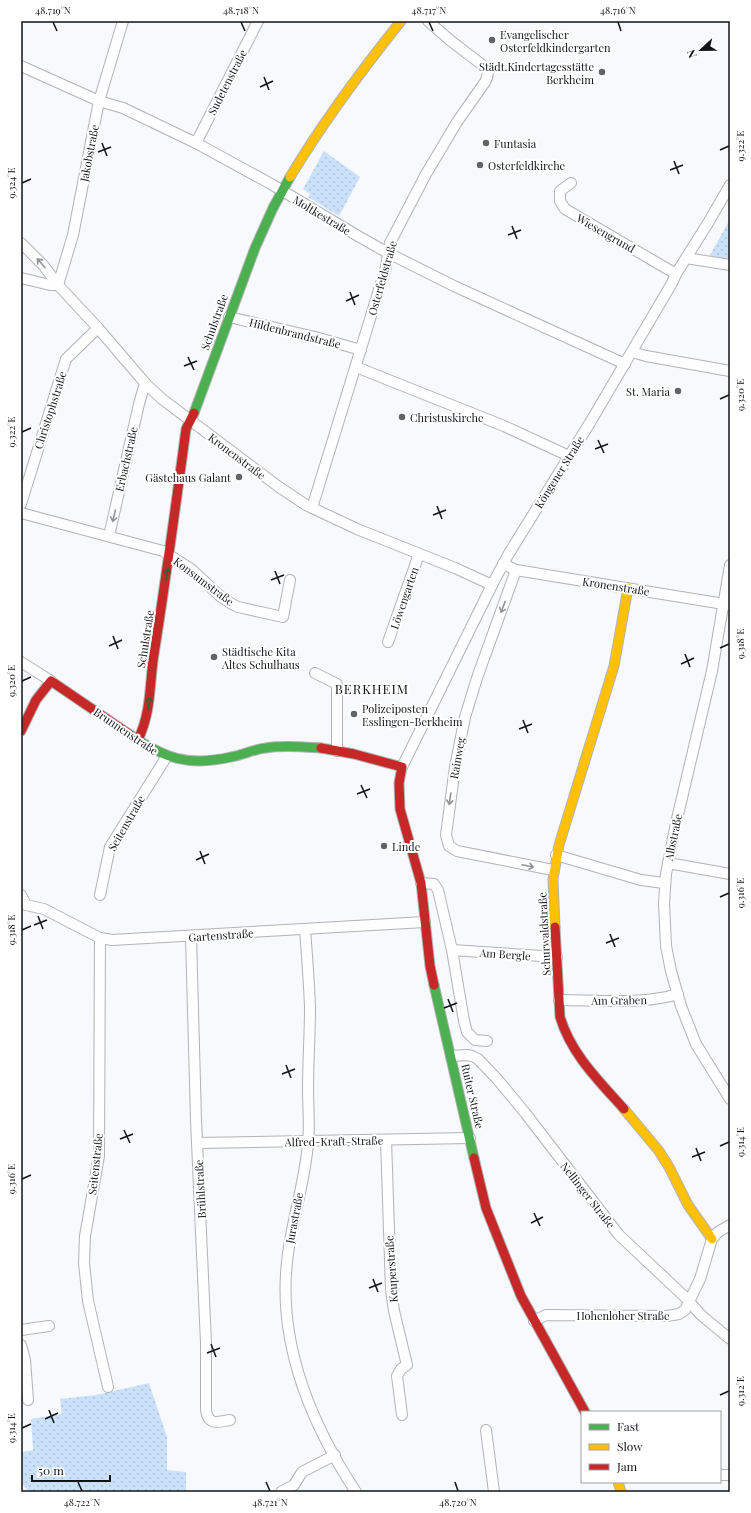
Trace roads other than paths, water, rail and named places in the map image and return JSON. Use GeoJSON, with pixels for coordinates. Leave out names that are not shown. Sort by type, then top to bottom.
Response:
{"type":"FeatureCollection","features":[{"type":"Feature","properties":{"kind":"street","name":"Jakobstraße"},"geometry":{"type":"LineString","coordinates":[[58,285],[73,235],[99,101],[123,21]]}},
{"type":"Feature","properties":{"kind":"street","name":"Sudetenstraße"},"geometry":{"type":"LineString","coordinates":[[196,143],[258,21]]}},
{"type":"Feature","properties":{"kind":"street","name":"Schulstraße"},"geometry":{"type":"LineString","coordinates":[[138,740],[144,727],[149,706],[152,659],[169,555],[185,435],[190,421],[248,264],[283,192],[308,146],[329,114],[357,75],[401,21]]}},
{"type":"Feature","properties":{"kind":"street","name":"Osterfeldstraße"},"geometry":{"type":"LineString","coordinates":[[312,508],[386,267],[390,243],[426,174],[457,122],[487,79],[488,73],[485,67],[428,21]]}},
{"type":"Feature","properties":{"kind":"street","name":"Moltkestraße"},"geometry":{"type":"LineString","coordinates":[[21,66],[99,101],[123,108],[196,143],[388,253],[454,286],[625,364]]}},
{"type":"Feature","properties":{"kind":"street","name":"Wiesengrund"},"geometry":{"type":"LineString","coordinates":[[571,183],[560,190],[560,201],[564,209],[676,274]]}},
{"type":"Feature","properties":{"kind":"street","name":"Köngener Straße"},"geometry":{"type":"LineString","coordinates":[[402,767],[503,564],[625,364],[676,274],[730,185]]}},
{"type":"Feature","properties":{"kind":"street","name":"Kronenstraße"},"geometry":{"type":"LineString","coordinates":[[21,243],[44,266],[58,285],[98,328],[145,383],[162,399],[190,421],[279,487],[312,508],[357,529],[462,571],[492,585]]}},
{"type":"Feature","properties":{"kind":"street"},"geometry":{"type":"LineString","coordinates":[[686,258],[730,265]]}},
{"type":"Feature","properties":{"kind":"street"},"geometry":{"type":"LineString","coordinates":[[21,278],[44,284],[58,285]]}},
{"type":"Feature","properties":{"kind":"street","name":"Hildenbrandstraße"},"geometry":{"type":"LineString","coordinates":[[229,317],[315,337],[361,350]]}},
{"type":"Feature","properties":{"kind":"street","name":"Christophstraße"},"geometry":{"type":"LineString","coordinates":[[21,504],[66,359],[98,328]]}},
{"type":"Feature","properties":{"kind":"street"},"geometry":{"type":"LineString","coordinates":[[632,352],[646,356],[730,371]]}},
{"type":"Feature","properties":{"kind":"street"},"geometry":{"type":"LineString","coordinates":[[356,366],[504,426],[569,456]]}},
{"type":"Feature","properties":{"kind":"street","name":"Erbachstraße"},"geometry":{"type":"LineString","coordinates":[[109,536],[145,383]]}},
{"type":"Feature","properties":{"kind":"street","name":"Konsumstraße"},"geometry":{"type":"LineString","coordinates":[[21,513],[158,549],[191,569],[220,596],[238,607],[283,617],[290,580]]}},
{"type":"Feature","properties":{"kind":"street","name":"Löwengarten"},"geometry":{"type":"LineString","coordinates":[[388,642],[419,554]]}},
{"type":"Feature","properties":{"kind":"street","name":"Kronenstraße"},"geometry":{"type":"LineString","coordinates":[[503,564],[516,570],[727,605]]}},
{"type":"Feature","properties":{"kind":"street","name":"Albstraße"},"geometry":{"type":"LineString","coordinates":[[730,565],[727,605],[676,823],[664,883],[665,939],[668,959],[678,994],[696,1044],[730,1099]]}},
{"type":"Feature","properties":{"kind":"street","name":"Rainweg"},"geometry":{"type":"LineString","coordinates":[[516,570],[480,669],[465,717],[455,767],[446,835],[449,846],[457,852],[553,870]]}},
{"type":"Feature","properties":{"kind":"street","name":"Schurwaldstraße"},"geometry":{"type":"LineString","coordinates":[[628,588],[614,666],[556,855],[553,870],[559,1000],[562,1024],[574,1049],[583,1063],[658,1151],[671,1171],[686,1202],[712,1239]]}},
{"type":"Feature","properties":{"kind":"street","name":"Brunnenstraße"},"geometry":{"type":"LineString","coordinates":[[21,662],[68,691],[138,740],[167,756],[185,761],[198,762],[228,758],[260,748],[310,746],[366,757],[402,767]]}},
{"type":"Feature","properties":{"kind":"street"},"geometry":{"type":"LineString","coordinates":[[315,673],[337,684],[337,751]]}},
{"type":"Feature","properties":{"kind":"street"},"geometry":{"type":"LineString","coordinates":[[21,731],[36,700],[51,681]]}},
{"type":"Feature","properties":{"kind":"street","name":"Seitenstraße"},"geometry":{"type":"LineString","coordinates":[[100,895],[110,848],[167,756]]}},
{"type":"Feature","properties":{"kind":"street","name":"Ruiter Straße"},"geometry":{"type":"LineString","coordinates":[[402,767],[399,783],[400,809],[421,883],[433,980],[452,1056],[482,1190],[493,1228],[514,1281],[534,1321],[584,1411]]}},
{"type":"Feature","properties":{"kind":"street"},"geometry":{"type":"LineString","coordinates":[[556,855],[641,880],[664,883]]}},
{"type":"Feature","properties":{"kind":"street"},"geometry":{"type":"LineString","coordinates":[[668,863],[730,874]]}},
{"type":"Feature","properties":{"kind":"street"},"geometry":{"type":"LineString","coordinates":[[421,883],[432,883],[437,888],[452,950],[466,1029],[470,1037],[475,1040],[487,1041]]}},
{"type":"Feature","properties":{"kind":"street"},"geometry":{"type":"LineString","coordinates":[[21,895],[23,910]]}},
{"type":"Feature","properties":{"kind":"street","name":"Gartenstraße"},"geometry":{"type":"LineString","coordinates":[[23,910],[44,910],[106,940],[425,922]]}},
{"type":"Feature","properties":{"kind":"street","name":"Jurastraße"},"geometry":{"type":"LineString","coordinates":[[305,929],[310,1007],[308,1141],[289,1248],[285,1305],[297,1369],[314,1412],[335,1455],[356,1492]]}},
{"type":"Feature","properties":{"kind":"street","name":"Brühlstraße"},"geometry":{"type":"LineString","coordinates":[[191,936],[197,1143],[206,1343],[206,1410],[208,1418],[213,1422],[230,1420]]}},
{"type":"Feature","properties":{"kind":"street","name":"Seitenstraße"},"geometry":{"type":"LineString","coordinates":[[100,938],[99,1150],[85,1236],[84,1263],[88,1301],[108,1387]]}},
{"type":"Feature","properties":{"kind":"street","name":"Am Bergle"},"geometry":{"type":"LineString","coordinates":[[452,950],[557,957]]}},
{"type":"Feature","properties":{"kind":"street","name":"Am Graben"},"geometry":{"type":"LineString","coordinates":[[559,1000],[643,1000],[665,998],[678,994]]}},
{"type":"Feature","properties":{"kind":"street","name":"Nellinger Straße"},"geometry":{"type":"LineString","coordinates":[[452,1056],[467,1055],[478,1059],[498,1080],[534,1123],[619,1235],[701,1315],[730,1339]]}},
{"type":"Feature","properties":{"kind":"street","name":"Alfred-Kraft-Straße"},"geometry":{"type":"LineString","coordinates":[[197,1143],[470,1138]]}},
{"type":"Feature","properties":{"kind":"street","name":"Keuperstraße"},"geometry":{"type":"LineString","coordinates":[[386,1140],[391,1290],[394,1311],[408,1365],[401,1369],[397,1376],[402,1415]]}},
{"type":"Feature","properties":{"kind":"street"},"geometry":{"type":"LineString","coordinates":[[712,1239],[718,1232],[730,1225]]}},
{"type":"Feature","properties":{"kind":"street","name":"Hohenloher Straße"},"geometry":{"type":"LineString","coordinates":[[534,1321],[546,1316],[671,1316],[683,1312],[700,1279],[712,1239]]}},
{"type":"Feature","properties":{"kind":"street"},"geometry":{"type":"LineString","coordinates":[[21,1330],[49,1326]]}},
{"type":"Feature","properties":{"kind":"street"},"geometry":{"type":"LineString","coordinates":[[21,1345],[25,1360],[28,1400]]}},
{"type":"Feature","properties":{"kind":"street"},"geometry":{"type":"LineString","coordinates":[[486,1430],[494,1492]]}},
{"type":"Feature","properties":{"kind":"street"},"geometry":{"type":"LineString","coordinates":[[281,1492],[294,1485],[302,1472],[335,1455]]}},
{"type":"Feature","properties":{"kind":"place","name":"Evangelischer Osterfeldkindergarten"},"geometry":{"type":"Point","coordinates":[492,40]}},
{"type":"Feature","properties":{"kind":"place","name":"Städt.Kindertagesstätte Berkheim"},"geometry":{"type":"Point","coordinates":[602,72]}},
{"type":"Feature","properties":{"kind":"place","name":"Funtasia"},"geometry":{"type":"Point","coordinates":[486,143]}},
{"type":"Feature","properties":{"kind":"place","name":"Osterfeldkirche"},"geometry":{"type":"Point","coordinates":[480,165]}},
{"type":"Feature","properties":{"kind":"place","name":"St. Maria"},"geometry":{"type":"Point","coordinates":[678,391]}},
{"type":"Feature","properties":{"kind":"place","name":"Christuskirche"},"geometry":{"type":"Point","coordinates":[402,417]}},
{"type":"Feature","properties":{"kind":"place","name":"Gästehaus Galant"},"geometry":{"type":"Point","coordinates":[239,477]}},
{"type":"Feature","properties":{"kind":"place","name":"Städtische Kita Altes Schulhaus"},"geometry":{"type":"Point","coordinates":[214,657]}},
{"type":"Feature","properties":{"kind":"place","name":"Polizeiposten Esslingen-Berkheim"},"geometry":{"type":"Point","coordinates":[354,714]}},
{"type":"Feature","properties":{"kind":"place","name":"Linde"},"geometry":{"type":"Point","coordinates":[384,846]}},
{"type":"Feature","properties":{"kind":"district","name":"BERKHEIM"},"geometry":{"type":"Point","coordinates":[372,688]}}]}
